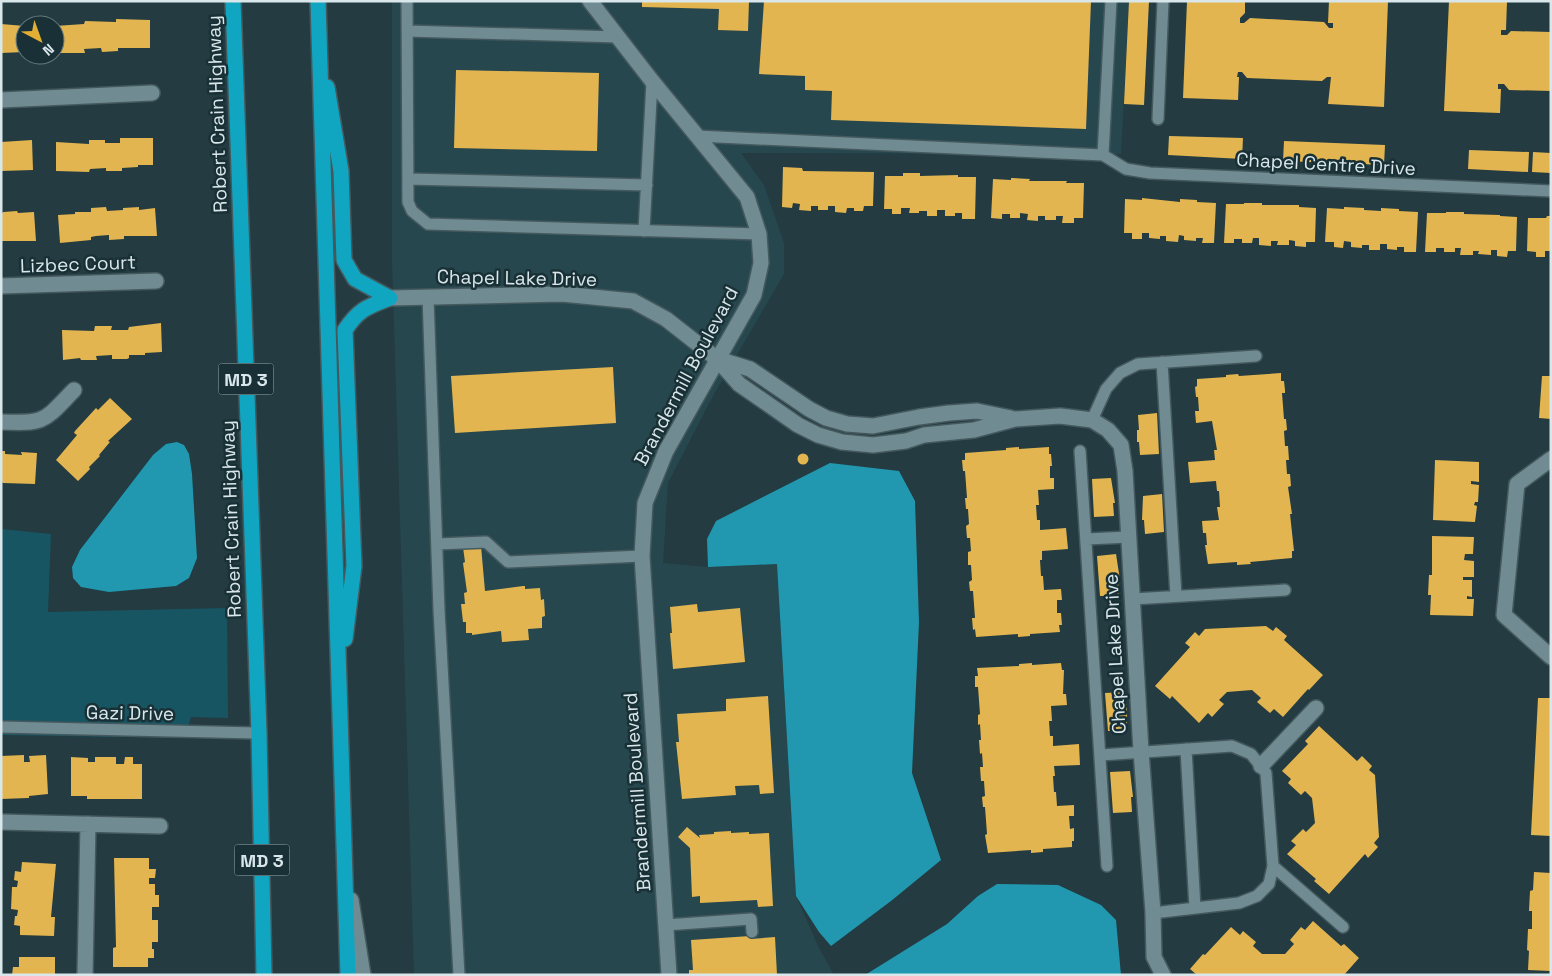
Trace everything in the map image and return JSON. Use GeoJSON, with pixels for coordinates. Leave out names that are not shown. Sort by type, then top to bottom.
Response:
{"type":"FeatureCollection","features":[{"type":"Feature","properties":{"kind":"highway","name":"Robert Crain Highway"},"geometry":{"type":"LineString","coordinates":[[233,1],[259,733],[264,971]]}},
{"type":"Feature","properties":{"kind":"highway"},"geometry":{"type":"LineString","coordinates":[[318,1],[348,975]]}},
{"type":"Feature","properties":{"kind":"highway"},"geometry":{"type":"LineString","coordinates":[[318,26],[341,171],[344,260],[355,279],[390,298]]}},
{"type":"Feature","properties":{"kind":"highway"},"geometry":{"type":"LineString","coordinates":[[339,685],[354,566],[345,330],[353,318],[364,308],[390,298]]}},
{"type":"Feature","properties":{"kind":"street","name":"Brandermill Boulevard"},"geometry":{"type":"LineString","coordinates":[[590,1],[746,197],[759,234],[761,263],[754,295],[666,451],[645,502],[642,556],[669,975]]}},
{"type":"Feature","properties":{"kind":"street"},"geometry":{"type":"LineString","coordinates":[[1,100],[152,93]]}},
{"type":"Feature","properties":{"kind":"street","name":"Lizbec Court"},"geometry":{"type":"LineString","coordinates":[[1,286],[156,281]]}},
{"type":"Feature","properties":{"kind":"street","name":"Chapel Lake Drive"},"geometry":{"type":"LineString","coordinates":[[390,298],[562,294],[633,301],[666,319],[717,359],[739,384],[798,425],[842,442],[873,445],[924,435],[974,430],[1015,418]]}},
{"type":"Feature","properties":{"kind":"street","name":"Chapel Lake Drive"},"geometry":{"type":"LineString","coordinates":[[717,359],[750,369],[809,409],[826,418],[847,424],[873,426],[934,415],[977,412],[1015,418],[1060,416],[1092,420],[1108,430],[1121,445],[1125,471],[1141,751],[1153,913],[1154,957],[1163,975]]}},
{"type":"Feature","properties":{"kind":"street"},"geometry":{"type":"LineString","coordinates":[[1,422],[28,423],[40,421],[49,416],[74,390]]}},
{"type":"Feature","properties":{"kind":"street"},"geometry":{"type":"LineString","coordinates":[[1551,459],[1517,484],[1504,615],[1551,657]]}},
{"type":"Feature","properties":{"kind":"street"},"geometry":{"type":"LineString","coordinates":[[1261,766],[1316,708]]}},
{"type":"Feature","properties":{"kind":"street"},"geometry":{"type":"LineString","coordinates":[[1,822],[160,826]]}},
{"type":"Feature","properties":{"kind":"street"},"geometry":{"type":"LineString","coordinates":[[85,975],[88,824]]}},
{"type":"Feature","properties":{"kind":"street"},"geometry":{"type":"LineString","coordinates":[[346,870],[363,975]]}},
{"type":"Feature","properties":{"kind":"lane"},"geometry":{"type":"LineString","coordinates":[[407,1],[408,202],[417,217],[428,224],[759,234]]}},
{"type":"Feature","properties":{"kind":"lane"},"geometry":{"type":"LineString","coordinates":[[697,136],[1103,155],[1111,1]]}},
{"type":"Feature","properties":{"kind":"lane"},"geometry":{"type":"LineString","coordinates":[[1158,119],[1163,1]]}},
{"type":"Feature","properties":{"kind":"lane"},"geometry":{"type":"LineString","coordinates":[[407,31],[618,37]]}},
{"type":"Feature","properties":{"kind":"lane"},"geometry":{"type":"LineString","coordinates":[[644,231],[652,81]]}},
{"type":"Feature","properties":{"kind":"lane","name":"Chapel Centre Drive"},"geometry":{"type":"LineString","coordinates":[[1103,155],[1126,169],[1150,173],[1551,191]]}},
{"type":"Feature","properties":{"kind":"lane"},"geometry":{"type":"LineString","coordinates":[[408,179],[647,185]]}},
{"type":"Feature","properties":{"kind":"lane"},"geometry":{"type":"LineString","coordinates":[[428,297],[437,544],[459,975]]}},
{"type":"Feature","properties":{"kind":"lane"},"geometry":{"type":"LineString","coordinates":[[1092,420],[1106,389],[1120,373],[1138,364],[1256,356]]}},
{"type":"Feature","properties":{"kind":"lane"},"geometry":{"type":"LineString","coordinates":[[1162,362],[1176,596]]}},
{"type":"Feature","properties":{"kind":"lane"},"geometry":{"type":"LineString","coordinates":[[1080,451],[1107,866]]}},
{"type":"Feature","properties":{"kind":"lane"},"geometry":{"type":"LineString","coordinates":[[1087,539],[1128,537]]}},
{"type":"Feature","properties":{"kind":"lane"},"geometry":{"type":"LineString","coordinates":[[437,544],[486,542],[508,562],[642,556]]}},
{"type":"Feature","properties":{"kind":"lane"},"geometry":{"type":"LineString","coordinates":[[1132,599],[1285,590]]}},
{"type":"Feature","properties":{"kind":"lane","name":"Gazi Drive"},"geometry":{"type":"LineString","coordinates":[[1,727],[259,733]]}},
{"type":"Feature","properties":{"kind":"lane"},"geometry":{"type":"LineString","coordinates":[[1101,755],[1232,746],[1251,754],[1266,773],[1273,866],[1269,884],[1257,896],[1239,903],[1153,913]]}},
{"type":"Feature","properties":{"kind":"lane"},"geometry":{"type":"LineString","coordinates":[[1186,749],[1195,908]]}},
{"type":"Feature","properties":{"kind":"lane"},"geometry":{"type":"LineString","coordinates":[[1273,866],[1343,927]]}},
{"type":"Feature","properties":{"kind":"lane"},"geometry":{"type":"LineString","coordinates":[[666,925],[751,919],[752,932]]}},
{"type":"Feature","properties":{"kind":"shaded area"},"geometry":{"type":"Polygon","coordinates":[[[392,1],[1129,1],[1121,154],[741,153],[764,185],[784,243],[784,274],[714,394],[668,483],[663,563],[708,567],[777,564],[796,896],[818,946],[834,975],[414,975],[392,259],[392,1]]]}},
{"type":"Feature","properties":{"kind":"shaded area"},"geometry":{"type":"Polygon","coordinates":[[[177,442],[184,445],[189,454],[192,474],[197,558],[189,578],[176,586],[109,592],[81,587],[73,578],[72,567],[80,550],[153,455],[166,444],[177,442]]]}},
{"type":"Feature","properties":{"kind":"shaded area"},"geometry":{"type":"Polygon","coordinates":[[[830,463],[899,471],[915,501],[919,622],[912,773],[941,860],[891,901],[831,946],[819,932],[796,896],[777,564],[708,567],[707,539],[716,521],[830,463]]]}},
{"type":"Feature","properties":{"kind":"shaded area"},"geometry":{"type":"Polygon","coordinates":[[[1,529],[51,534],[48,612],[227,608],[228,718],[191,717],[185,738],[1,735],[1,529]]]}},
{"type":"Feature","properties":{"kind":"shaded area"},"geometry":{"type":"Polygon","coordinates":[[[997,884],[1058,885],[1101,905],[1116,920],[1121,975],[865,975],[947,924],[978,896],[997,884]]]}},
{"type":"Feature","properties":{"kind":"building"},"geometry":{"type":"Polygon","coordinates":[[[642,1],[749,1],[748,31],[718,30],[719,9],[642,7],[642,1]]]}},
{"type":"Feature","properties":{"kind":"building"},"geometry":{"type":"Polygon","coordinates":[[[764,1],[1091,1],[1086,129],[831,120],[832,91],[805,90],[805,76],[759,74],[764,1]]]}},
{"type":"Feature","properties":{"kind":"building"},"geometry":{"type":"Polygon","coordinates":[[[1129,1],[1149,1],[1144,105],[1124,104],[1129,1]]]}},
{"type":"Feature","properties":{"kind":"building"},"geometry":{"type":"Polygon","coordinates":[[[1187,1],[1245,1],[1245,13],[1240,18],[1240,23],[1244,23],[1250,18],[1324,22],[1329,28],[1333,28],[1333,23],[1328,23],[1329,1],[1388,1],[1384,107],[1328,104],[1331,77],[1327,77],[1322,81],[1247,78],[1242,72],[1238,72],[1237,77],[1239,77],[1238,100],[1183,98],[1187,1]]]}},
{"type":"Feature","properties":{"kind":"building"},"geometry":{"type":"Polygon","coordinates":[[[1449,1],[1507,1],[1506,30],[1501,30],[1501,35],[1507,35],[1511,31],[1551,32],[1551,91],[1509,90],[1504,84],[1498,84],[1498,89],[1501,89],[1500,113],[1444,111],[1449,1]]]}},
{"type":"Feature","properties":{"kind":"building"},"geometry":{"type":"Polygon","coordinates":[[[116,19],[150,20],[150,48],[118,48],[118,51],[102,52],[101,48],[84,49],[85,53],[65,53],[65,25],[84,24],[85,21],[116,22],[116,19]]]}},
{"type":"Feature","properties":{"kind":"building"},"geometry":{"type":"Polygon","coordinates":[[[1,24],[15,25],[15,52],[1,53],[1,24]]]}},
{"type":"Feature","properties":{"kind":"building"},"geometry":{"type":"Polygon","coordinates":[[[456,70],[599,73],[597,151],[454,148],[456,70]]]}},
{"type":"Feature","properties":{"kind":"building"},"geometry":{"type":"Polygon","coordinates":[[[1169,136],[1243,138],[1242,159],[1168,155],[1169,136]]]}},
{"type":"Feature","properties":{"kind":"building"},"geometry":{"type":"Polygon","coordinates":[[[120,138],[153,138],[153,165],[122,168],[122,171],[106,171],[106,168],[90,169],[89,172],[56,171],[56,142],[89,144],[89,140],[105,140],[105,143],[120,143],[120,138]]]}},
{"type":"Feature","properties":{"kind":"building"},"geometry":{"type":"Polygon","coordinates":[[[32,140],[33,170],[1,171],[1,142],[32,140]]]}},
{"type":"Feature","properties":{"kind":"building"},"geometry":{"type":"Polygon","coordinates":[[[1284,141],[1385,145],[1384,165],[1283,161],[1284,141]]]}},
{"type":"Feature","properties":{"kind":"building"},"geometry":{"type":"Polygon","coordinates":[[[1469,150],[1529,152],[1528,172],[1468,169],[1469,150]]]}},
{"type":"Feature","properties":{"kind":"building"},"geometry":{"type":"Polygon","coordinates":[[[1533,152],[1551,153],[1551,173],[1532,172],[1533,152]]]}},
{"type":"Feature","properties":{"kind":"building"},"geometry":{"type":"Polygon","coordinates":[[[783,167],[802,168],[803,171],[874,172],[873,206],[864,206],[863,211],[854,211],[854,208],[847,208],[846,213],[835,212],[835,206],[828,206],[828,210],[818,210],[818,206],[811,206],[811,211],[799,210],[800,204],[793,203],[792,208],[782,207],[783,167]]]}},
{"type":"Feature","properties":{"kind":"building"},"geometry":{"type":"Polygon","coordinates":[[[903,173],[920,173],[920,176],[958,175],[958,177],[976,177],[975,219],[962,219],[962,213],[955,213],[955,216],[945,216],[945,210],[937,210],[937,216],[927,216],[927,211],[909,213],[910,208],[901,208],[901,214],[892,214],[892,209],[884,209],[885,176],[903,176],[903,173]]]}},
{"type":"Feature","properties":{"kind":"building"},"geometry":{"type":"Polygon","coordinates":[[[1011,178],[1030,179],[1029,181],[1084,183],[1083,218],[1074,218],[1074,223],[1062,223],[1063,216],[1056,216],[1056,220],[1045,220],[1045,216],[1038,216],[1038,221],[1027,220],[1028,214],[1020,213],[1020,218],[1010,218],[1010,214],[1002,214],[1002,219],[991,218],[993,179],[1011,180],[1011,178]]]}},
{"type":"Feature","properties":{"kind":"building"},"geometry":{"type":"Polygon","coordinates":[[[1142,198],[1180,202],[1180,199],[1197,200],[1197,202],[1216,203],[1214,243],[1202,243],[1203,238],[1196,238],[1196,241],[1184,240],[1184,236],[1179,235],[1178,242],[1166,241],[1166,236],[1160,236],[1160,239],[1149,238],[1149,233],[1142,233],[1142,239],[1132,239],[1132,233],[1124,233],[1125,199],[1142,200],[1142,198]]]}},
{"type":"Feature","properties":{"kind":"building"},"geometry":{"type":"Polygon","coordinates":[[[1226,204],[1299,205],[1299,207],[1316,208],[1315,242],[1306,242],[1306,247],[1295,246],[1295,241],[1289,240],[1289,245],[1277,245],[1278,241],[1271,241],[1271,246],[1259,245],[1259,238],[1253,238],[1252,243],[1242,243],[1242,239],[1234,239],[1234,243],[1224,243],[1226,204]]]}},
{"type":"Feature","properties":{"kind":"building"},"geometry":{"type":"Polygon","coordinates":[[[106,207],[107,211],[139,207],[139,210],[155,208],[157,236],[124,236],[124,239],[109,240],[109,235],[91,237],[91,240],[60,243],[58,215],[91,212],[91,208],[106,207]]]}},
{"type":"Feature","properties":{"kind":"building"},"geometry":{"type":"Polygon","coordinates":[[[1344,207],[1381,211],[1381,208],[1399,209],[1399,211],[1418,212],[1416,252],[1404,252],[1404,247],[1397,247],[1397,250],[1387,249],[1387,244],[1380,244],[1380,250],[1369,250],[1369,245],[1362,245],[1362,248],[1351,247],[1351,242],[1344,241],[1343,248],[1334,247],[1334,242],[1325,242],[1327,208],[1344,209],[1344,207]]]}},
{"type":"Feature","properties":{"kind":"building"},"geometry":{"type":"Polygon","coordinates":[[[17,211],[18,213],[34,212],[36,241],[1,241],[1,215],[3,212],[17,211]]]}},
{"type":"Feature","properties":{"kind":"building"},"geometry":{"type":"Polygon","coordinates":[[[1446,212],[1517,217],[1516,251],[1508,251],[1507,257],[1497,256],[1497,250],[1491,250],[1491,255],[1478,254],[1479,251],[1473,251],[1473,255],[1460,255],[1461,248],[1455,248],[1455,252],[1444,252],[1444,248],[1436,248],[1436,252],[1425,252],[1427,213],[1446,212]]]}},
{"type":"Feature","properties":{"kind":"building"},"geometry":{"type":"Polygon","coordinates":[[[1551,216],[1551,251],[1545,251],[1545,257],[1536,257],[1536,252],[1527,251],[1528,218],[1546,218],[1551,216]]]}},
{"type":"Feature","properties":{"kind":"building"},"geometry":{"type":"Polygon","coordinates":[[[161,323],[162,352],[129,355],[127,359],[112,359],[112,355],[96,356],[97,360],[81,360],[80,358],[63,360],[62,330],[94,331],[95,326],[112,326],[111,330],[128,330],[129,327],[161,323]]]}},
{"type":"Feature","properties":{"kind":"building"},"geometry":{"type":"Polygon","coordinates":[[[613,367],[616,423],[455,433],[451,376],[613,367]]]}},
{"type":"Feature","properties":{"kind":"building"},"geometry":{"type":"Polygon","coordinates":[[[1281,373],[1281,381],[1284,381],[1285,390],[1285,393],[1282,393],[1287,430],[1284,431],[1285,446],[1288,446],[1289,460],[1286,460],[1287,474],[1290,474],[1291,486],[1288,487],[1292,514],[1290,514],[1294,551],[1292,551],[1292,558],[1237,565],[1237,562],[1208,564],[1205,545],[1207,545],[1206,533],[1203,533],[1202,521],[1219,520],[1217,507],[1220,507],[1219,491],[1217,491],[1216,481],[1190,483],[1188,462],[1215,460],[1214,450],[1217,450],[1212,421],[1196,423],[1195,411],[1199,411],[1195,387],[1197,386],[1197,379],[1226,377],[1226,375],[1238,374],[1239,376],[1281,373]]]}},
{"type":"Feature","properties":{"kind":"building"},"geometry":{"type":"Polygon","coordinates":[[[1542,376],[1551,376],[1551,419],[1539,418],[1542,376]]]}},
{"type":"Feature","properties":{"kind":"building"},"geometry":{"type":"Polygon","coordinates":[[[110,398],[132,419],[108,441],[110,442],[100,456],[78,481],[56,460],[77,435],[74,433],[75,431],[96,408],[98,410],[110,398]]]}},
{"type":"Feature","properties":{"kind":"building"},"geometry":{"type":"Polygon","coordinates":[[[1157,413],[1159,454],[1140,455],[1139,442],[1137,442],[1137,430],[1139,430],[1138,415],[1157,413]]]}},
{"type":"Feature","properties":{"kind":"building"},"geometry":{"type":"Polygon","coordinates":[[[1019,447],[1019,449],[1049,447],[1049,454],[1051,454],[1050,478],[1054,478],[1054,489],[1038,490],[1039,505],[1036,505],[1037,520],[1040,520],[1040,530],[1066,528],[1068,549],[1042,551],[1042,560],[1040,560],[1044,590],[1061,589],[1062,600],[1057,600],[1057,613],[1061,613],[1062,625],[1059,625],[1060,632],[1030,634],[1030,636],[1018,637],[1018,634],[976,637],[972,618],[975,618],[973,591],[970,591],[969,582],[972,580],[971,565],[968,565],[968,552],[971,551],[970,538],[967,538],[966,526],[969,524],[965,498],[967,498],[965,471],[963,471],[962,460],[965,460],[965,453],[1006,450],[1006,448],[1019,447]]]}},
{"type":"Feature","properties":{"kind":"building"},"geometry":{"type":"Polygon","coordinates":[[[1,451],[5,451],[5,454],[22,455],[21,452],[37,453],[35,484],[3,483],[1,481],[1,451]]]}},
{"type":"Feature","properties":{"kind":"building"},"geometry":{"type":"Polygon","coordinates":[[[803,453],[809,459],[803,465],[797,459],[803,453]]]}},
{"type":"Feature","properties":{"kind":"building"},"geometry":{"type":"Polygon","coordinates":[[[1435,460],[1479,462],[1479,482],[1471,481],[1471,484],[1479,485],[1478,502],[1475,502],[1474,505],[1477,506],[1475,522],[1433,520],[1435,460]]]}},
{"type":"Feature","properties":{"kind":"building"},"geometry":{"type":"Polygon","coordinates":[[[1111,478],[1115,503],[1113,503],[1114,516],[1094,517],[1092,479],[1111,478]]]}},
{"type":"Feature","properties":{"kind":"building"},"geometry":{"type":"Polygon","coordinates":[[[1162,494],[1164,532],[1145,534],[1144,520],[1142,520],[1143,496],[1162,494]]]}},
{"type":"Feature","properties":{"kind":"building"},"geometry":{"type":"Polygon","coordinates":[[[1432,536],[1474,537],[1473,554],[1465,554],[1464,560],[1474,561],[1474,577],[1463,577],[1463,580],[1472,580],[1472,597],[1467,596],[1467,599],[1474,599],[1473,616],[1430,615],[1431,595],[1428,595],[1429,575],[1432,575],[1432,536]]]}},
{"type":"Feature","properties":{"kind":"building"},"geometry":{"type":"Polygon","coordinates":[[[481,546],[485,591],[523,586],[525,586],[525,589],[540,588],[541,600],[544,599],[545,616],[542,617],[542,628],[528,629],[529,640],[502,642],[501,631],[472,635],[472,633],[466,633],[466,622],[463,622],[461,604],[465,604],[464,593],[467,592],[463,547],[481,546]]]}},
{"type":"Feature","properties":{"kind":"building"},"geometry":{"type":"Polygon","coordinates":[[[1116,554],[1120,580],[1118,580],[1119,596],[1100,596],[1097,556],[1116,554]]]}},
{"type":"Feature","properties":{"kind":"building"},"geometry":{"type":"Polygon","coordinates":[[[697,604],[698,612],[740,608],[745,662],[673,669],[670,607],[697,604]]]}},
{"type":"Feature","properties":{"kind":"building"},"geometry":{"type":"Polygon","coordinates":[[[1266,626],[1273,631],[1276,627],[1287,636],[1284,640],[1323,675],[1283,717],[1274,709],[1270,713],[1257,702],[1261,698],[1252,690],[1227,692],[1219,700],[1224,704],[1212,717],[1208,713],[1199,723],[1172,696],[1170,699],[1155,686],[1190,647],[1185,643],[1195,632],[1199,636],[1205,629],[1266,626]]]}},
{"type":"Feature","properties":{"kind":"building"},"geometry":{"type":"Polygon","coordinates":[[[1032,663],[1032,665],[1061,663],[1062,670],[1064,670],[1063,694],[1066,694],[1067,705],[1051,706],[1052,721],[1049,721],[1050,736],[1053,736],[1053,746],[1079,744],[1080,765],[1054,766],[1055,776],[1053,776],[1057,806],[1074,805],[1074,816],[1069,816],[1070,829],[1074,828],[1074,841],[1072,841],[1072,847],[1043,849],[1043,852],[1031,853],[1031,850],[988,853],[985,835],[987,834],[985,807],[983,807],[982,797],[985,796],[984,781],[981,781],[980,767],[983,767],[979,740],[981,740],[980,724],[978,725],[978,715],[980,714],[978,687],[975,687],[975,676],[978,676],[977,668],[1019,666],[1019,664],[1032,663]]]}},
{"type":"Feature","properties":{"kind":"building"},"geometry":{"type":"Polygon","coordinates":[[[1125,692],[1127,730],[1108,731],[1105,693],[1125,692]]]}},
{"type":"Feature","properties":{"kind":"building"},"geometry":{"type":"Polygon","coordinates":[[[768,696],[774,793],[760,794],[759,785],[735,786],[736,795],[682,799],[676,742],[679,742],[677,714],[726,711],[726,699],[768,696]]]}},
{"type":"Feature","properties":{"kind":"building"},"geometry":{"type":"Polygon","coordinates":[[[1538,698],[1551,698],[1551,836],[1531,835],[1538,698]]]}},
{"type":"Feature","properties":{"kind":"building"},"geometry":{"type":"Polygon","coordinates":[[[1319,726],[1357,761],[1362,756],[1372,766],[1369,770],[1375,775],[1379,837],[1374,843],[1378,847],[1368,858],[1365,854],[1329,894],[1314,881],[1316,879],[1287,854],[1296,845],[1291,841],[1303,829],[1306,832],[1315,823],[1312,798],[1305,791],[1301,795],[1288,783],[1291,779],[1282,771],[1308,744],[1305,741],[1319,726]]]}},
{"type":"Feature","properties":{"kind":"building"},"geometry":{"type":"Polygon","coordinates":[[[24,755],[24,762],[30,762],[29,756],[46,755],[48,794],[29,796],[29,798],[1,799],[1,756],[24,755]]]}},
{"type":"Feature","properties":{"kind":"building"},"geometry":{"type":"Polygon","coordinates":[[[71,757],[88,758],[88,762],[95,762],[95,757],[116,757],[116,764],[124,764],[125,757],[133,757],[133,764],[142,764],[142,799],[87,799],[87,796],[71,796],[71,757]]]}},
{"type":"Feature","properties":{"kind":"building"},"geometry":{"type":"Polygon","coordinates":[[[1130,771],[1133,797],[1131,797],[1132,812],[1113,813],[1110,772],[1130,771]]]}},
{"type":"Feature","properties":{"kind":"building"},"geometry":{"type":"Polygon","coordinates":[[[687,827],[700,838],[699,835],[714,834],[714,832],[769,833],[773,906],[758,907],[757,900],[700,903],[700,896],[692,897],[690,848],[678,837],[687,827]]]}},
{"type":"Feature","properties":{"kind":"building"},"geometry":{"type":"Polygon","coordinates":[[[114,858],[149,858],[149,869],[156,869],[155,878],[149,878],[149,884],[155,884],[155,895],[159,895],[159,907],[152,907],[152,920],[158,920],[158,942],[152,942],[154,958],[148,958],[148,967],[113,967],[113,948],[116,947],[114,858]]]}},
{"type":"Feature","properties":{"kind":"building"},"geometry":{"type":"Polygon","coordinates":[[[22,862],[56,864],[51,917],[55,917],[54,936],[20,935],[20,926],[14,925],[18,910],[11,909],[12,887],[17,887],[18,881],[14,880],[15,871],[21,872],[22,862]]]}},
{"type":"Feature","properties":{"kind":"building"},"geometry":{"type":"Polygon","coordinates":[[[1534,872],[1551,873],[1551,971],[1528,970],[1528,929],[1532,929],[1532,911],[1529,911],[1530,891],[1533,890],[1534,872]]]}},
{"type":"Feature","properties":{"kind":"building"},"geometry":{"type":"Polygon","coordinates":[[[1313,921],[1341,946],[1344,944],[1359,958],[1344,975],[1197,975],[1190,969],[1231,927],[1240,935],[1243,931],[1256,942],[1253,946],[1262,954],[1285,954],[1294,944],[1290,940],[1301,927],[1305,930],[1313,921]]]}},
{"type":"Feature","properties":{"kind":"building"},"geometry":{"type":"Polygon","coordinates":[[[750,936],[750,939],[775,937],[777,975],[689,975],[689,970],[693,970],[691,940],[750,936]]]}},
{"type":"Feature","properties":{"kind":"building"},"geometry":{"type":"Polygon","coordinates":[[[19,957],[55,957],[55,975],[12,975],[13,967],[19,967],[19,957]]]}}]}
